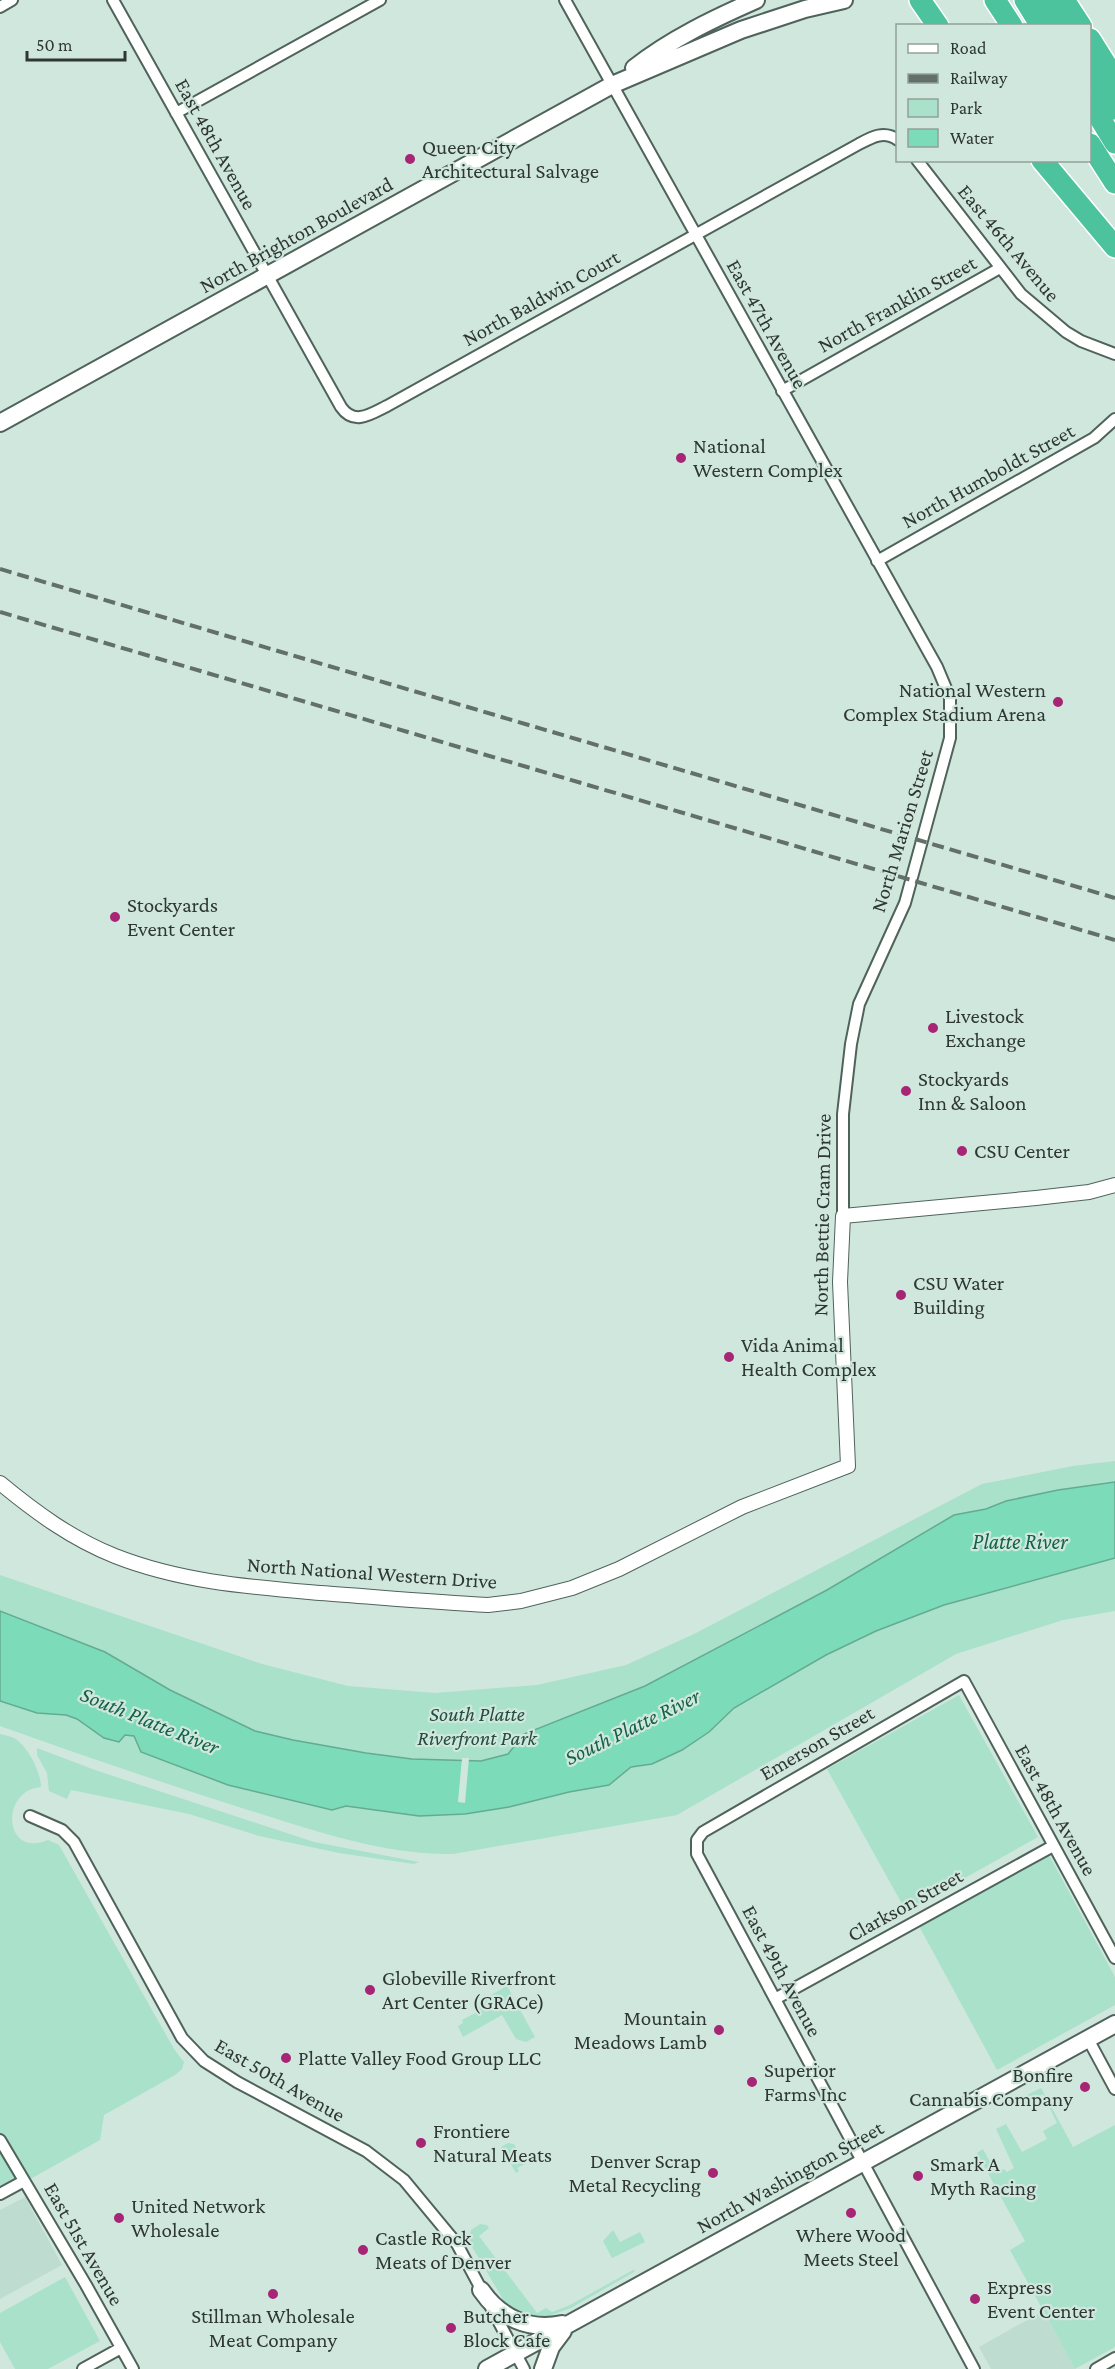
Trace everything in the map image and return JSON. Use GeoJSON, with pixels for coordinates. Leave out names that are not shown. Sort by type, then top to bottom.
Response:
{"type":"FeatureCollection","features":[{"type":"Feature","properties":{"kind":"highway"},"geometry":{"type":"LineString","coordinates":[[920,0],[937,24]]}},
{"type":"Feature","properties":{"kind":"highway"},"geometry":{"type":"LineString","coordinates":[[995,0],[1011,24]]}},
{"type":"Feature","properties":{"kind":"highway"},"geometry":{"type":"LineString","coordinates":[[1025,0],[1040,24]]}},
{"type":"Feature","properties":{"kind":"highway"},"geometry":{"type":"LineString","coordinates":[[1046,0],[1061,24]]}},
{"type":"Feature","properties":{"kind":"highway"},"geometry":{"type":"LineString","coordinates":[[1064,0],[1080,24]]}},
{"type":"Feature","properties":{"kind":"highway"},"geometry":{"type":"LineString","coordinates":[[1091,42],[1115,79]]}},
{"type":"Feature","properties":{"kind":"highway"},"geometry":{"type":"LineString","coordinates":[[1091,72],[1115,109]]}},
{"type":"Feature","properties":{"kind":"highway"},"geometry":{"type":"LineString","coordinates":[[1091,105],[1115,143]]}},
{"type":"Feature","properties":{"kind":"highway"},"geometry":{"type":"LineString","coordinates":[[1091,147],[1115,183]]}},
{"type":"Feature","properties":{"kind":"highway"},"geometry":{"type":"LineString","coordinates":[[1043,162],[1115,247]]}},
{"type":"Feature","properties":{"kind":"main road","name":"North Brighton Boulevard"},"geometry":{"type":"LineString","coordinates":[[612,85],[671,43],[718,17],[756,0]]}},
{"type":"Feature","properties":{"kind":"main road","name":"North Brighton Boulevard"},"geometry":{"type":"LineString","coordinates":[[0,423],[612,85],[741,30],[805,9],[844,0]]}},
{"type":"Feature","properties":{"kind":"main road","name":"North Washington Street"},"geometry":{"type":"LineString","coordinates":[[486,2369],[1115,2024]]}},
{"type":"Feature","properties":{"kind":"main road"},"geometry":{"type":"LineString","coordinates":[[481,2290],[499,2311],[521,2323],[546,2326],[575,2320]]}},
{"type":"Feature","properties":{"kind":"main road"},"geometry":{"type":"LineString","coordinates":[[543,2369],[555,2340],[575,2320]]}},
{"type":"Feature","properties":{"kind":"street"},"geometry":{"type":"LineString","coordinates":[[0,7],[12,0]]}},
{"type":"Feature","properties":{"kind":"street","name":"East 48th Avenue"},"geometry":{"type":"LineString","coordinates":[[113,0],[267,276]]}},
{"type":"Feature","properties":{"kind":"street"},"geometry":{"type":"LineString","coordinates":[[176,113],[380,0]]}},
{"type":"Feature","properties":{"kind":"street","name":"East 47th Avenue"},"geometry":{"type":"LineString","coordinates":[[565,0],[937,667]]}},
{"type":"Feature","properties":{"kind":"street","name":"North Baldwin Court"},"geometry":{"type":"LineString","coordinates":[[267,276],[341,407],[350,416],[363,418],[875,136],[888,134],[896,138]]}},
{"type":"Feature","properties":{"kind":"street","name":"East 46th Avenue"},"geometry":{"type":"LineString","coordinates":[[918,162],[1021,294],[1050,320],[1081,341],[1115,354]]}},
{"type":"Feature","properties":{"kind":"street","name":"North Franklin Street"},"geometry":{"type":"LineString","coordinates":[[782,391],[1000,268]]}},
{"type":"Feature","properties":{"kind":"street","name":"North Humboldt Street"},"geometry":{"type":"LineString","coordinates":[[877,561],[1084,445],[1100,434],[1115,419]]}},
{"type":"Feature","properties":{"kind":"street","name":"North Marion Street"},"geometry":{"type":"LineString","coordinates":[[874,969],[905,903],[950,738],[950,698],[937,667]]}},
{"type":"Feature","properties":{"kind":"street","name":"North Bettie Cram Drive"},"geometry":{"type":"LineString","coordinates":[[848,1466],[840,1282],[843,1216],[843,1114],[859,1004],[874,969]]}},
{"type":"Feature","properties":{"kind":"street"},"geometry":{"type":"LineString","coordinates":[[843,1216],[1089,1192],[1115,1185]]}},
{"type":"Feature","properties":{"kind":"street","name":"North National Western Drive"},"geometry":{"type":"LineString","coordinates":[[0,1483],[34,1511],[77,1538],[112,1556],[172,1575],[259,1588],[488,1605],[521,1601],[572,1588],[619,1569],[742,1507],[848,1466]]}},
{"type":"Feature","properties":{"kind":"street","name":"East 48th Avenue"},"geometry":{"type":"LineString","coordinates":[[963,1681],[1115,1958]]}},
{"type":"Feature","properties":{"kind":"street","name":"Emerson Street"},"geometry":{"type":"LineString","coordinates":[[696,1844],[703,1832],[963,1681]]}},
{"type":"Feature","properties":{"kind":"street","name":"East 50th Avenue"},"geometry":{"type":"LineString","coordinates":[[30,1816],[62,1830],[74,1842],[182,2038],[204,2061],[237,2082],[366,2151],[404,2180],[457,2244],[524,2369]]}},
{"type":"Feature","properties":{"kind":"street","name":"East 49th Avenue"},"geometry":{"type":"LineString","coordinates":[[696,1844],[697,1854],[974,2369]]}},
{"type":"Feature","properties":{"kind":"street","name":"Clarkson Street"},"geometry":{"type":"LineString","coordinates":[[775,1999],[1053,1846]]}},
{"type":"Feature","properties":{"kind":"street"},"geometry":{"type":"LineString","coordinates":[[1088,2039],[1115,2089]]}},
{"type":"Feature","properties":{"kind":"street","name":"East 51st Avenue"},"geometry":{"type":"LineString","coordinates":[[0,2140],[133,2369]]}},
{"type":"Feature","properties":{"kind":"street"},"geometry":{"type":"LineString","coordinates":[[0,2194],[24,2181]]}},
{"type":"Feature","properties":{"kind":"street"},"geometry":{"type":"LineString","coordinates":[[83,2369],[122,2348]]}},
{"type":"Feature","properties":{"kind":"street"},"geometry":{"type":"LineString","coordinates":[[1096,2369],[1115,2358]]}},
{"type":"Feature","properties":{"kind":"shaded area"},"geometry":{"type":"Polygon","coordinates":[[[25,2197],[62,2265],[0,2299],[0,2210],[25,2197]]]}},
{"type":"Feature","properties":{"kind":"shaded area"},"geometry":{"type":"Polygon","coordinates":[[[1043,2311],[1075,2369],[991,2369],[979,2347],[1043,2311]]]}},
{"type":"Feature","properties":{"kind":"green space","name":"South Platte Riverfront Park"},"geometry":{"type":"Polygon","coordinates":[[[1115,1461],[1115,1484],[1058,1490],[954,1515],[827,1590],[645,1686],[525,1734],[508,1754],[481,1761],[412,1759],[366,1753],[255,1731],[170,1690],[105,1652],[0,1611],[0,1575],[262,1664],[348,1686],[435,1693],[537,1685],[626,1665],[694,1634],[982,1484],[1073,1466],[1115,1461]]]}},
{"type":"Feature","properties":{"kind":"green space"},"geometry":{"type":"Polygon","coordinates":[[[1115,1558],[1115,1611],[1063,1620],[956,1654],[677,1815],[453,1854],[374,1846],[322,1833],[153,1779],[0,1726],[0,1701],[37,1713],[66,1715],[77,1719],[104,1738],[119,1742],[125,1735],[134,1736],[142,1752],[228,1785],[332,1810],[346,1806],[419,1816],[465,1814],[509,1807],[609,1785],[631,1767],[652,1764],[709,1732],[734,1708],[826,1655],[876,1631],[944,1605],[1115,1558]]]}},
{"type":"Feature","properties":{"kind":"green space"},"geometry":{"type":"Polygon","coordinates":[[[959,1695],[1038,1837],[906,1911],[827,1769],[959,1695]]]}},
{"type":"Feature","properties":{"kind":"green space"},"geometry":{"type":"Polygon","coordinates":[[[0,1734],[14,1738],[24,1746],[39,1774],[41,1787],[28,1791],[18,1799],[13,1810],[12,1822],[15,1832],[22,1840],[33,1843],[48,1840],[59,1845],[174,2049],[184,2062],[182,2069],[175,2075],[104,2115],[100,2140],[0,2196],[0,1734]]]}},
{"type":"Feature","properties":{"kind":"green space"},"geometry":{"type":"Polygon","coordinates":[[[37,1748],[95,1770],[314,1842],[419,1862],[414,1864],[339,1853],[259,1836],[189,1814],[71,1790],[67,1799],[49,1791],[47,1773],[37,1755],[37,1748]]]}},
{"type":"Feature","properties":{"kind":"green space"},"geometry":{"type":"Polygon","coordinates":[[[1049,1855],[1115,1977],[1115,2005],[997,2070],[919,1926],[1049,1855]]]}},
{"type":"Feature","properties":{"kind":"green space"},"geometry":{"type":"Polygon","coordinates":[[[507,1986],[535,2037],[526,2042],[516,2039],[502,2015],[463,2037],[458,2026],[463,2023],[462,2020],[479,2011],[475,2004],[507,1986]]]}},
{"type":"Feature","properties":{"kind":"green space"},"geometry":{"type":"Polygon","coordinates":[[[1041,2088],[1073,2147],[1115,2125],[1115,2347],[1075,2369],[1010,2250],[1025,2241],[977,2153],[983,2149],[996,2173],[1004,2169],[1007,2172],[1014,2168],[996,2129],[1006,2124],[1022,2152],[1047,2139],[1043,2131],[1057,2123],[1043,2094],[1031,2101],[1027,2095],[1041,2088]]]}},
{"type":"Feature","properties":{"kind":"green space"},"geometry":{"type":"Polygon","coordinates":[[[508,2143],[514,2144],[525,2164],[517,2168],[519,2171],[516,2173],[501,2147],[508,2143]]]}},
{"type":"Feature","properties":{"kind":"green space"},"geometry":{"type":"Polygon","coordinates":[[[480,2224],[487,2225],[489,2228],[479,2236],[537,2313],[546,2308],[552,2312],[570,2305],[635,2269],[634,2272],[571,2308],[549,2316],[527,2317],[507,2306],[468,2240],[471,2230],[480,2224]]]}},
{"type":"Feature","properties":{"kind":"green space"},"geometry":{"type":"Polygon","coordinates":[[[613,2230],[620,2242],[640,2232],[645,2242],[612,2258],[603,2241],[613,2230]]]}},
{"type":"Feature","properties":{"kind":"green space"},"geometry":{"type":"Polygon","coordinates":[[[65,2277],[100,2341],[48,2369],[15,2369],[0,2342],[0,2313],[65,2277]]]}},
{"type":"Feature","properties":{"kind":"water","name":"Platte River"},"geometry":{"type":"Polygon","coordinates":[[[1115,1482],[1115,1558],[944,1605],[876,1631],[826,1655],[734,1708],[709,1732],[682,1750],[652,1764],[631,1767],[609,1785],[509,1807],[465,1814],[419,1816],[346,1806],[332,1810],[228,1785],[141,1752],[134,1736],[125,1735],[119,1742],[104,1738],[77,1719],[66,1715],[37,1713],[0,1701],[0,1611],[105,1652],[170,1690],[255,1731],[366,1753],[412,1759],[481,1761],[508,1754],[524,1734],[645,1686],[827,1590],[954,1515],[1058,1490],[1115,1482]]]}},
{"type":"Feature","properties":{"kind":"pier"},"geometry":{"type":"Polygon","coordinates":[[[462,1758],[469,1758],[465,1803],[458,1802],[462,1758]]]}},
{"type":"Feature","properties":{"kind":"railway"},"geometry":{"type":"LineString","coordinates":[[0,569],[1115,898]]}},
{"type":"Feature","properties":{"kind":"railway"},"geometry":{"type":"LineString","coordinates":[[0,612],[1115,940]]}},
{"type":"Feature","properties":{"kind":"place","name":"Queen City Architectural Salvage"},"geometry":{"type":"Point","coordinates":[410,159]}},
{"type":"Feature","properties":{"kind":"place","name":"National Western Complex"},"geometry":{"type":"Point","coordinates":[681,458]}},
{"type":"Feature","properties":{"kind":"place","name":"National Western Complex Stadium Arena"},"geometry":{"type":"Point","coordinates":[1058,702]}},
{"type":"Feature","properties":{"kind":"place","name":"Stockyards Event Center"},"geometry":{"type":"Point","coordinates":[115,917]}},
{"type":"Feature","properties":{"kind":"place","name":"Livestock Exchange"},"geometry":{"type":"Point","coordinates":[933,1028]}},
{"type":"Feature","properties":{"kind":"place","name":"Stockyards Inn & Saloon"},"geometry":{"type":"Point","coordinates":[906,1091]}},
{"type":"Feature","properties":{"kind":"place","name":"CSU Center"},"geometry":{"type":"Point","coordinates":[962,1151]}},
{"type":"Feature","properties":{"kind":"place","name":"CSU Water Building"},"geometry":{"type":"Point","coordinates":[901,1295]}},
{"type":"Feature","properties":{"kind":"place","name":"Vida Animal Health Complex"},"geometry":{"type":"Point","coordinates":[729,1357]}},
{"type":"Feature","properties":{"kind":"place","name":"Globeville Riverfront Art Center (GRACe)"},"geometry":{"type":"Point","coordinates":[370,1990]}},
{"type":"Feature","properties":{"kind":"place","name":"Mountain Meadows Lamb"},"geometry":{"type":"Point","coordinates":[719,2030]}},
{"type":"Feature","properties":{"kind":"place","name":"Platte Valley Food Group LLC"},"geometry":{"type":"Point","coordinates":[286,2058]}},
{"type":"Feature","properties":{"kind":"place","name":"Superior Farms Inc"},"geometry":{"type":"Point","coordinates":[752,2082]}},
{"type":"Feature","properties":{"kind":"place","name":"Bonfire Cannabis Company"},"geometry":{"type":"Point","coordinates":[1085,2087]}},
{"type":"Feature","properties":{"kind":"place","name":"Frontiere Natural Meats"},"geometry":{"type":"Point","coordinates":[421,2143]}},
{"type":"Feature","properties":{"kind":"place","name":"Denver Scrap Metal Recycling"},"geometry":{"type":"Point","coordinates":[713,2173]}},
{"type":"Feature","properties":{"kind":"place","name":"Smark A Myth Racing"},"geometry":{"type":"Point","coordinates":[918,2176]}},
{"type":"Feature","properties":{"kind":"place","name":"Where Wood Meets Steel"},"geometry":{"type":"Point","coordinates":[851,2213]}},
{"type":"Feature","properties":{"kind":"place","name":"United Network Wholesale"},"geometry":{"type":"Point","coordinates":[119,2218]}},
{"type":"Feature","properties":{"kind":"place","name":"Castle Rock Meats of Denver"},"geometry":{"type":"Point","coordinates":[363,2250]}},
{"type":"Feature","properties":{"kind":"place","name":"Stillman Wholesale Meat Company"},"geometry":{"type":"Point","coordinates":[273,2294]}},
{"type":"Feature","properties":{"kind":"place","name":"Express Event Center"},"geometry":{"type":"Point","coordinates":[975,2299]}},
{"type":"Feature","properties":{"kind":"place","name":"Butcher Block Cafe"},"geometry":{"type":"Point","coordinates":[451,2328]}},
{"type":"Feature","properties":{"kind":"water label","name":"South Platte River"},"geometry":{"type":"Point","coordinates":[150,1720]}},
{"type":"Feature","properties":{"kind":"water label","name":"South Platte River"},"geometry":{"type":"Point","coordinates":[632,1726]}}]}
